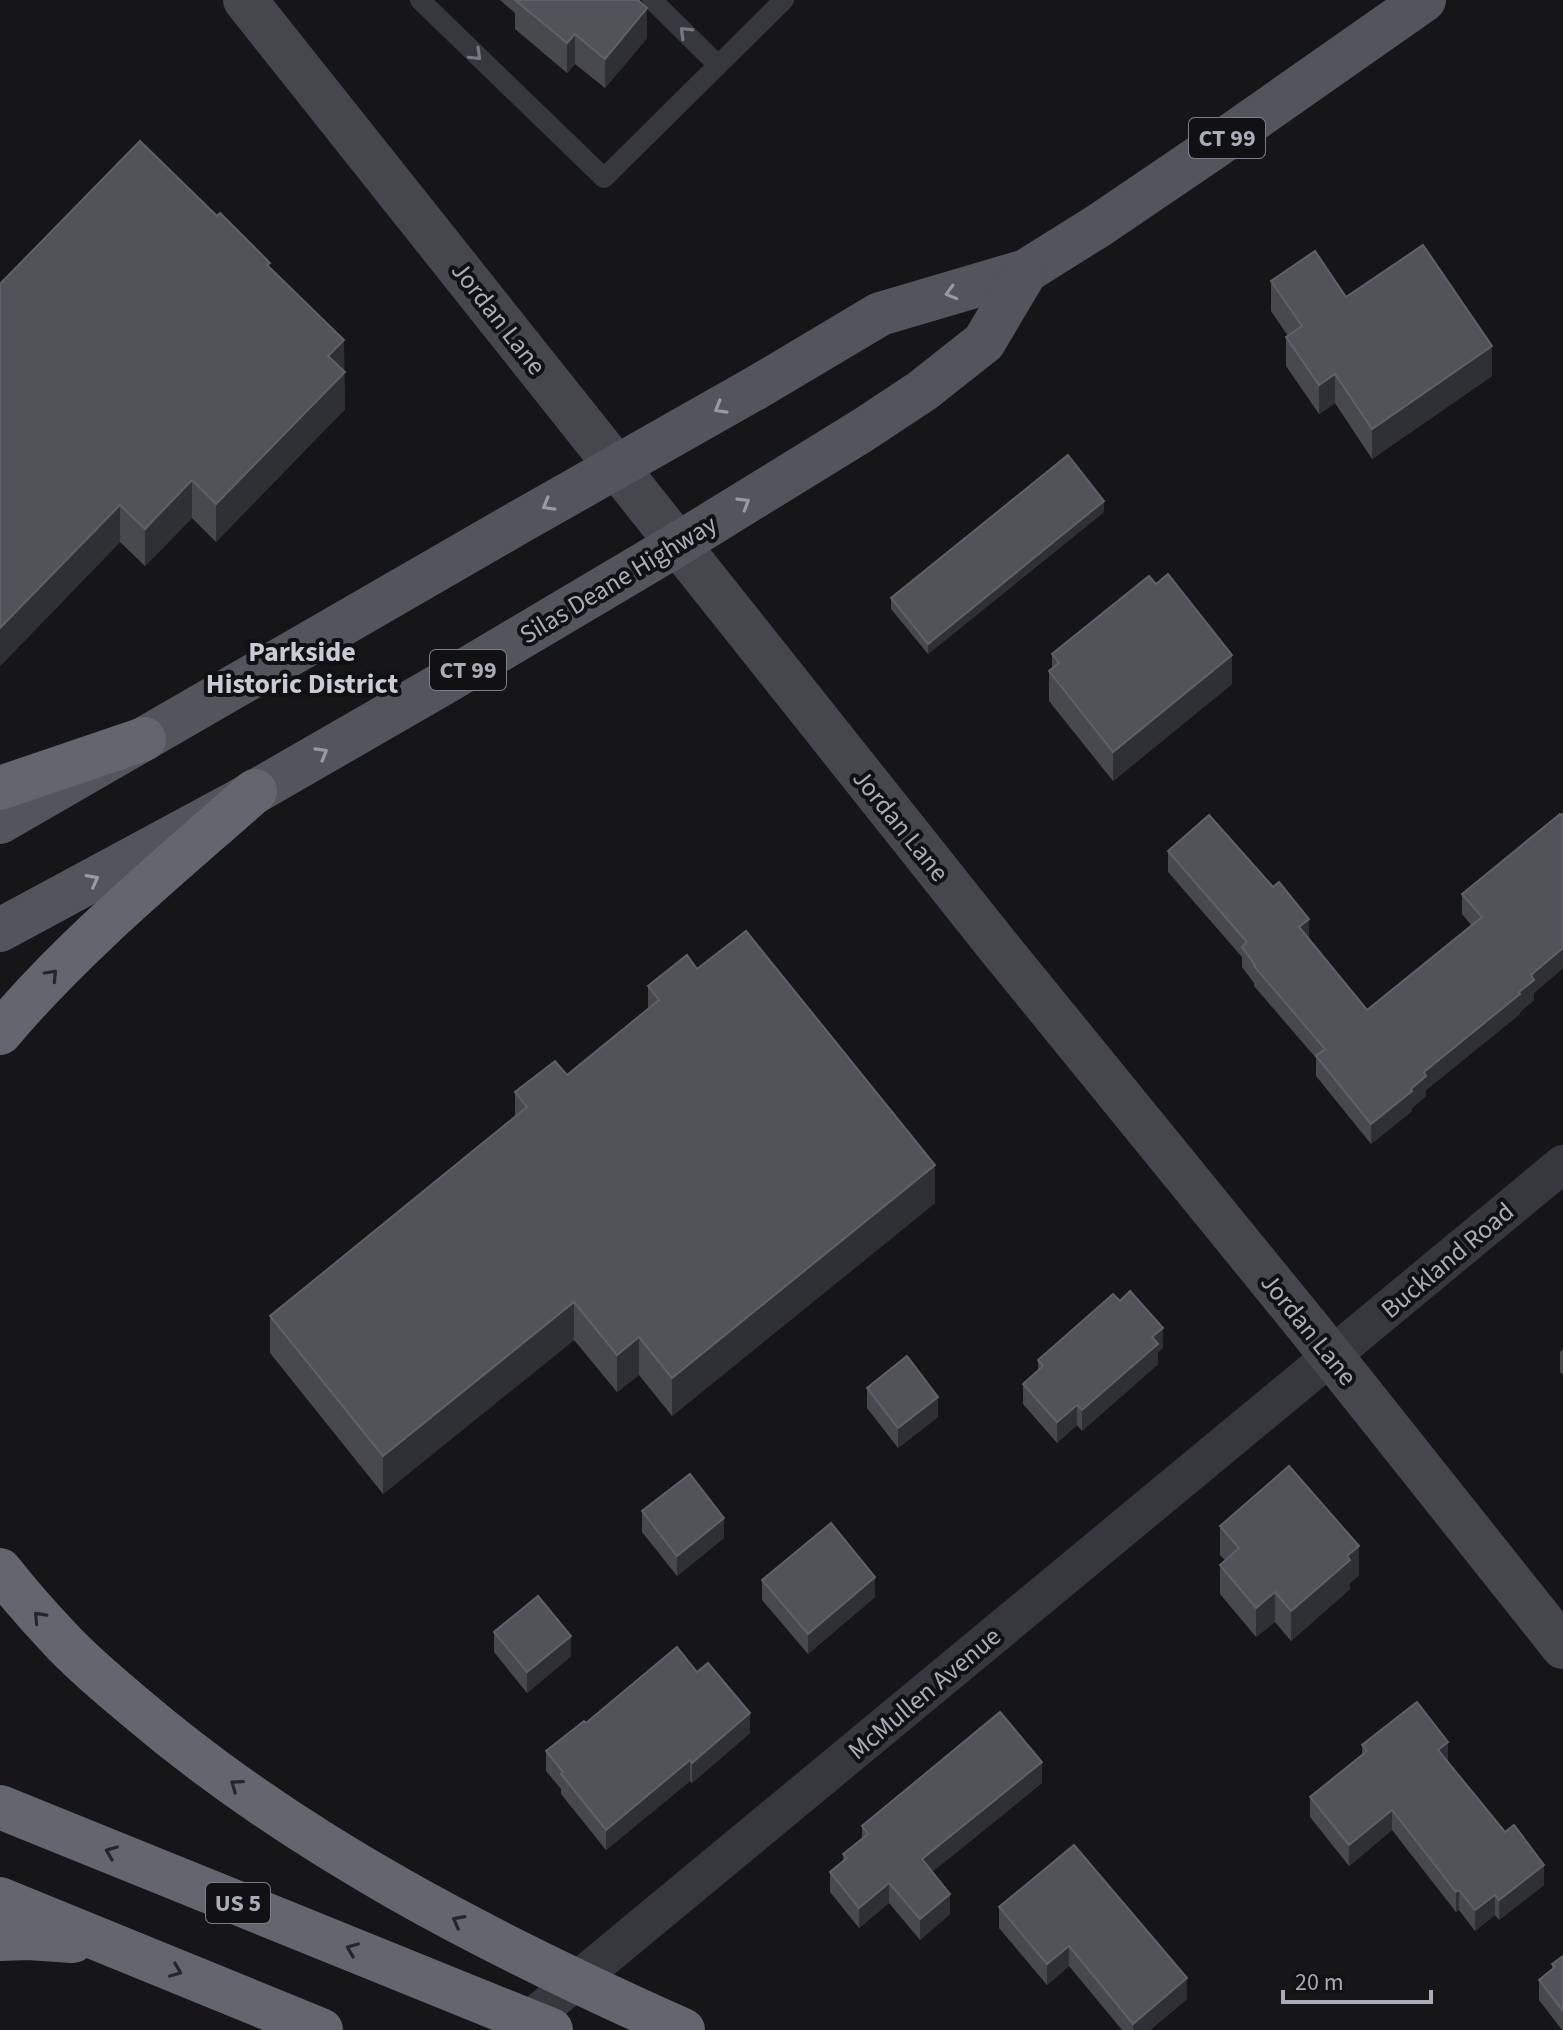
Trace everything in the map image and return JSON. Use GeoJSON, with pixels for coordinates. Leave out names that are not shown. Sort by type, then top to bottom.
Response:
{"type":"FeatureCollection","features":[{"type":"Feature","properties":{"kind":"highway"},"geometry":{"type":"LineString","coordinates":[[0,788],[144,739]]}},
{"type":"Feature","properties":{"kind":"highway"},"geometry":{"type":"LineString","coordinates":[[0,1033],[75,952],[255,791]]}},
{"type":"Feature","properties":{"kind":"highway"},"geometry":{"type":"LineString","coordinates":[[0,1570],[27,1604],[83,1662],[169,1735],[278,1814],[436,1909],[527,1957],[683,2030]]}},
{"type":"Feature","properties":{"kind":"highway","name":"US 5"},"geometry":{"type":"LineString","coordinates":[[0,1807],[551,2030]]}},
{"type":"Feature","properties":{"kind":"highway"},"geometry":{"type":"LineString","coordinates":[[0,1899],[321,2030]]}},
{"type":"Feature","properties":{"kind":"highway"},"geometry":{"type":"LineString","coordinates":[[0,1939],[74,1941],[128,1951]]}},
{"type":"Feature","properties":{"kind":"main road","name":"Jordan Lane"},"geometry":{"type":"LineString","coordinates":[[245,0],[997,945],[1563,1647]]}},
{"type":"Feature","properties":{"kind":"main road","name":"Silas Deane Highway"},"geometry":{"type":"LineString","coordinates":[[0,822],[880,314],[1026,271],[1210,150],[1424,0]]}},
{"type":"Feature","properties":{"kind":"main road","name":"Silas Deane Highway"},"geometry":{"type":"LineString","coordinates":[[0,930],[255,791],[495,654],[863,430],[922,391],[984,342],[1026,271]]}},
{"type":"Feature","properties":{"kind":"street","name":"Buckland Road"},"geometry":{"type":"LineString","coordinates":[[1331,1356],[1563,1164]]}},
{"type":"Feature","properties":{"kind":"street","name":"McMullen Avenue"},"geometry":{"type":"LineString","coordinates":[[517,2030],[1331,1356]]}},
{"type":"Feature","properties":{"kind":"lane"},"geometry":{"type":"LineString","coordinates":[[420,0],[604,178],[784,0]]}},
{"type":"Feature","properties":{"kind":"lane"},"geometry":{"type":"LineString","coordinates":[[652,0],[718,65]]}},
{"type":"Feature","properties":{"kind":"building"},"geometry":{"type":"Polygon","coordinates":[[[515,0],[638,0],[647,8],[605,59],[575,34],[567,43],[515,0]]]}},
{"type":"Feature","properties":{"kind":"building"},"geometry":{"type":"Polygon","coordinates":[[[140,141],[217,216],[220,213],[270,263],[267,265],[344,340],[328,356],[345,372],[216,504],[192,480],[145,529],[120,505],[0,628],[0,284],[140,141]]]}},
{"type":"Feature","properties":{"kind":"building"},"geometry":{"type":"Polygon","coordinates":[[[1423,245],[1492,346],[1372,429],[1335,374],[1319,385],[1286,337],[1302,326],[1271,281],[1315,251],[1346,297],[1423,245]]]}},
{"type":"Feature","properties":{"kind":"building"},"geometry":{"type":"Polygon","coordinates":[[[1068,455],[1104,501],[928,644],[891,598],[1068,455]]]}},
{"type":"Feature","properties":{"kind":"building"},"geometry":{"type":"Polygon","coordinates":[[[1168,574],[1232,655],[1113,752],[1049,671],[1059,663],[1052,654],[1149,576],[1156,584],[1168,574]]]}},
{"type":"Feature","properties":{"kind":"building"},"geometry":{"type":"Polygon","coordinates":[[[1563,814],[1563,948],[1531,975],[1534,980],[1520,994],[1424,1072],[1426,1076],[1412,1091],[1371,1124],[1316,1056],[1325,1049],[1254,966],[1242,947],[1247,942],[1168,851],[1209,815],[1273,887],[1279,882],[1309,919],[1299,927],[1367,1010],[1482,917],[1462,894],[1563,814]]]}},
{"type":"Feature","properties":{"kind":"building"},"geometry":{"type":"Polygon","coordinates":[[[746,931],[935,1165],[672,1378],[639,1337],[617,1355],[574,1302],[383,1456],[270,1316],[527,1107],[515,1092],[555,1061],[567,1075],[659,1000],[648,986],[687,955],[697,969],[746,931]]]}},
{"type":"Feature","properties":{"kind":"building"},"geometry":{"type":"Polygon","coordinates":[[[1130,1291],[1163,1328],[1152,1337],[1158,1344],[1082,1410],[1077,1405],[1057,1422],[1023,1384],[1043,1366],[1038,1360],[1113,1294],[1120,1301],[1130,1291]]]}},
{"type":"Feature","properties":{"kind":"building"},"geometry":{"type":"Polygon","coordinates":[[[907,1356],[938,1397],[898,1428],[867,1388],[907,1356]]]}},
{"type":"Feature","properties":{"kind":"building"},"geometry":{"type":"Polygon","coordinates":[[[1289,1466],[1359,1546],[1347,1556],[1350,1560],[1291,1611],[1275,1592],[1256,1608],[1220,1565],[1239,1548],[1220,1526],[1289,1466]]]}},
{"type":"Feature","properties":{"kind":"building"},"geometry":{"type":"Polygon","coordinates":[[[690,1474],[724,1518],[677,1556],[642,1511],[690,1474]]]}},
{"type":"Feature","properties":{"kind":"building"},"geometry":{"type":"Polygon","coordinates":[[[831,1523],[875,1577],[808,1634],[762,1580],[831,1523]]]}},
{"type":"Feature","properties":{"kind":"building"},"geometry":{"type":"Polygon","coordinates":[[[538,1596],[571,1636],[527,1672],[494,1632],[538,1596]]]}},
{"type":"Feature","properties":{"kind":"building"},"geometry":{"type":"Polygon","coordinates":[[[677,1647],[697,1672],[708,1663],[750,1713],[606,1830],[546,1751],[584,1721],[586,1723],[677,1647]]]}},
{"type":"Feature","properties":{"kind":"building"},"geometry":{"type":"Polygon","coordinates":[[[1417,1702],[1448,1742],[1438,1750],[1505,1832],[1514,1825],[1544,1865],[1499,1900],[1495,1895],[1475,1910],[1459,1890],[1456,1892],[1392,1810],[1349,1845],[1310,1797],[1367,1751],[1362,1745],[1417,1702]]]}},
{"type":"Feature","properties":{"kind":"building"},"geometry":{"type":"Polygon","coordinates":[[[1000,1712],[1042,1762],[922,1859],[950,1894],[920,1919],[889,1883],[859,1908],[830,1872],[847,1858],[843,1854],[868,1834],[862,1826],[1000,1712]]]}},
{"type":"Feature","properties":{"kind":"building"},"geometry":{"type":"Polygon","coordinates":[[[1074,1845],[1187,1978],[1133,2024],[1069,1946],[1047,1964],[999,1907],[1074,1845]]]}},
{"type":"Feature","properties":{"kind":"building"},"geometry":{"type":"Polygon","coordinates":[[[1563,1956],[1563,2011],[1539,1980],[1563,1956]]]}},
{"type":"Feature","properties":{"kind":"district","name":"Parkside Historic District"},"geometry":{"type":"Point","coordinates":[302,667]}}]}
